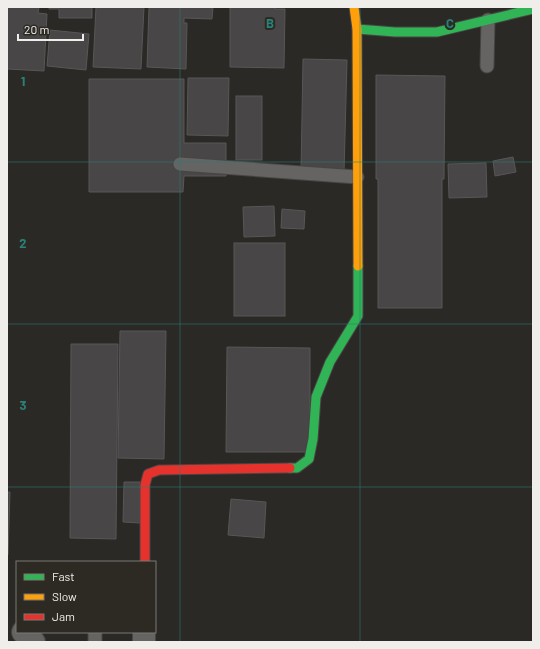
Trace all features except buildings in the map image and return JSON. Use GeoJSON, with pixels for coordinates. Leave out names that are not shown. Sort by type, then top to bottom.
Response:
{"type":"FeatureCollection","features":[{"type":"Feature","properties":{"kind":"street"},"geometry":{"type":"LineString","coordinates":[[144,561],[145,485],[148,474],[159,470],[297,468],[309,459],[313,440],[316,397],[330,362],[358,316],[357,29],[354,7]]}},
{"type":"Feature","properties":{"kind":"street"},"geometry":{"type":"LineString","coordinates":[[357,29],[395,32],[437,32],[533,9]]}},
{"type":"Feature","properties":{"kind":"street"},"geometry":{"type":"LineString","coordinates":[[25,633],[34,642]]}},
{"type":"Feature","properties":{"kind":"lane"},"geometry":{"type":"LineString","coordinates":[[487,66],[488,20]]}},
{"type":"Feature","properties":{"kind":"lane"},"geometry":{"type":"LineString","coordinates":[[180,164],[358,177]]}},
{"type":"Feature","properties":{"kind":"traffic: fast"},"geometry":{"type":"LineString","coordinates":[[357,29],[395,32],[437,32],[533,9]]}},
{"type":"Feature","properties":{"kind":"traffic: fast"},"geometry":{"type":"LineString","coordinates":[[290,468],[297,468],[309,459],[313,439],[316,397],[330,362],[358,316],[358,266]]}},
{"type":"Feature","properties":{"kind":"traffic: slow"},"geometry":{"type":"LineString","coordinates":[[354,7],[357,29],[358,266]]}},
{"type":"Feature","properties":{"kind":"traffic: jam"},"geometry":{"type":"LineString","coordinates":[[145,561],[145,485],[148,474],[159,470],[290,468]]}}]}
